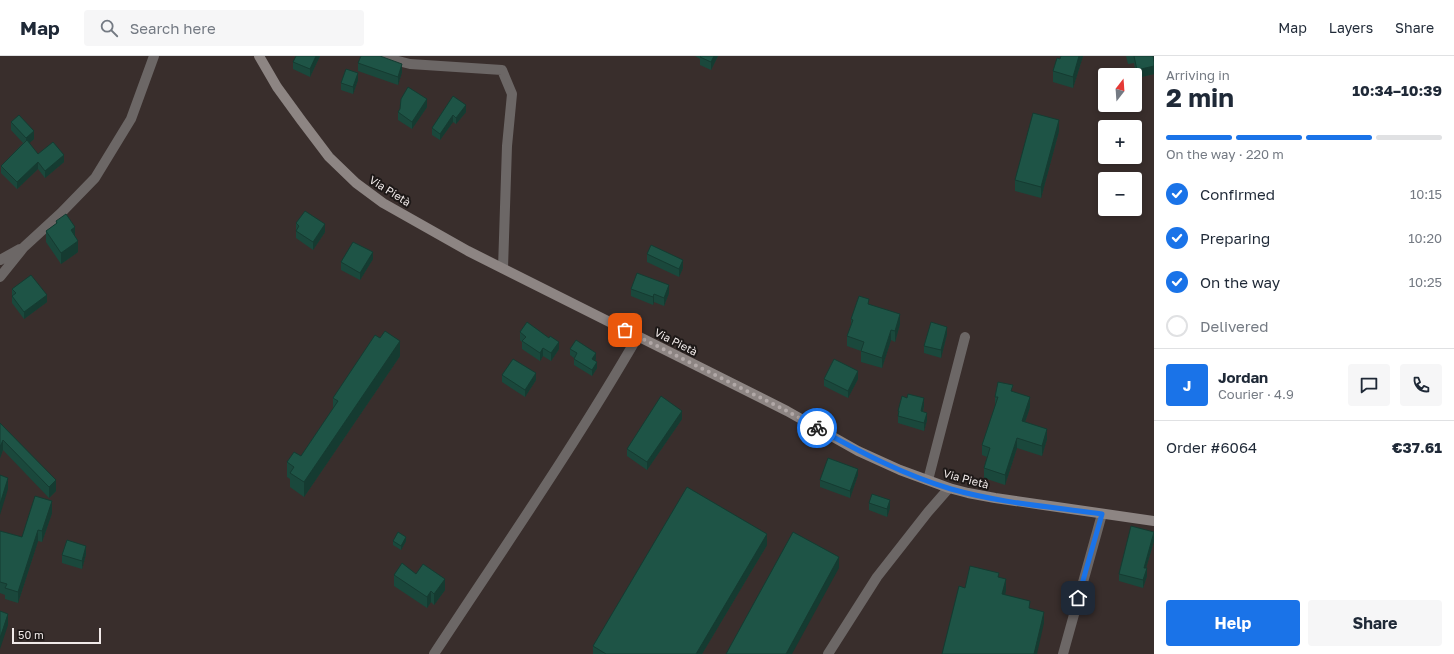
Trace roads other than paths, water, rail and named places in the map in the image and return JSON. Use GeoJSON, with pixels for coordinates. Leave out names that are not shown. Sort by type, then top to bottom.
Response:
{"type":"FeatureCollection","features":[{"type":"Feature","properties":{"kind":"street"},"geometry":{"type":"LineString","coordinates":[[0,277],[24,247],[61,213],[95,178],[131,119],[154,56]]}},
{"type":"Feature","properties":{"kind":"street","name":"Via Pietà"},"geometry":{"type":"LineString","coordinates":[[259,56],[277,87],[329,157],[356,183],[383,203],[468,251],[787,411],[858,451],[900,470],[949,488],[995,498],[1154,521]]}},
{"type":"Feature","properties":{"kind":"street"},"geometry":{"type":"LineString","coordinates":[[378,56],[410,64],[502,70],[512,94],[507,146],[503,268]]}},
{"type":"Feature","properties":{"kind":"street"},"geometry":{"type":"LineString","coordinates":[[0,260],[24,247]]}},
{"type":"Feature","properties":{"kind":"street"},"geometry":{"type":"LineString","coordinates":[[434,654],[519,527],[615,376],[638,336]]}},
{"type":"Feature","properties":{"kind":"street"},"geometry":{"type":"LineString","coordinates":[[928,480],[965,337]]}},
{"type":"Feature","properties":{"kind":"street"},"geometry":{"type":"LineString","coordinates":[[828,654],[877,577],[928,512],[949,488]]}},
{"type":"Feature","properties":{"kind":"street"},"geometry":{"type":"LineString","coordinates":[[1063,654],[1102,514]]}}]}
